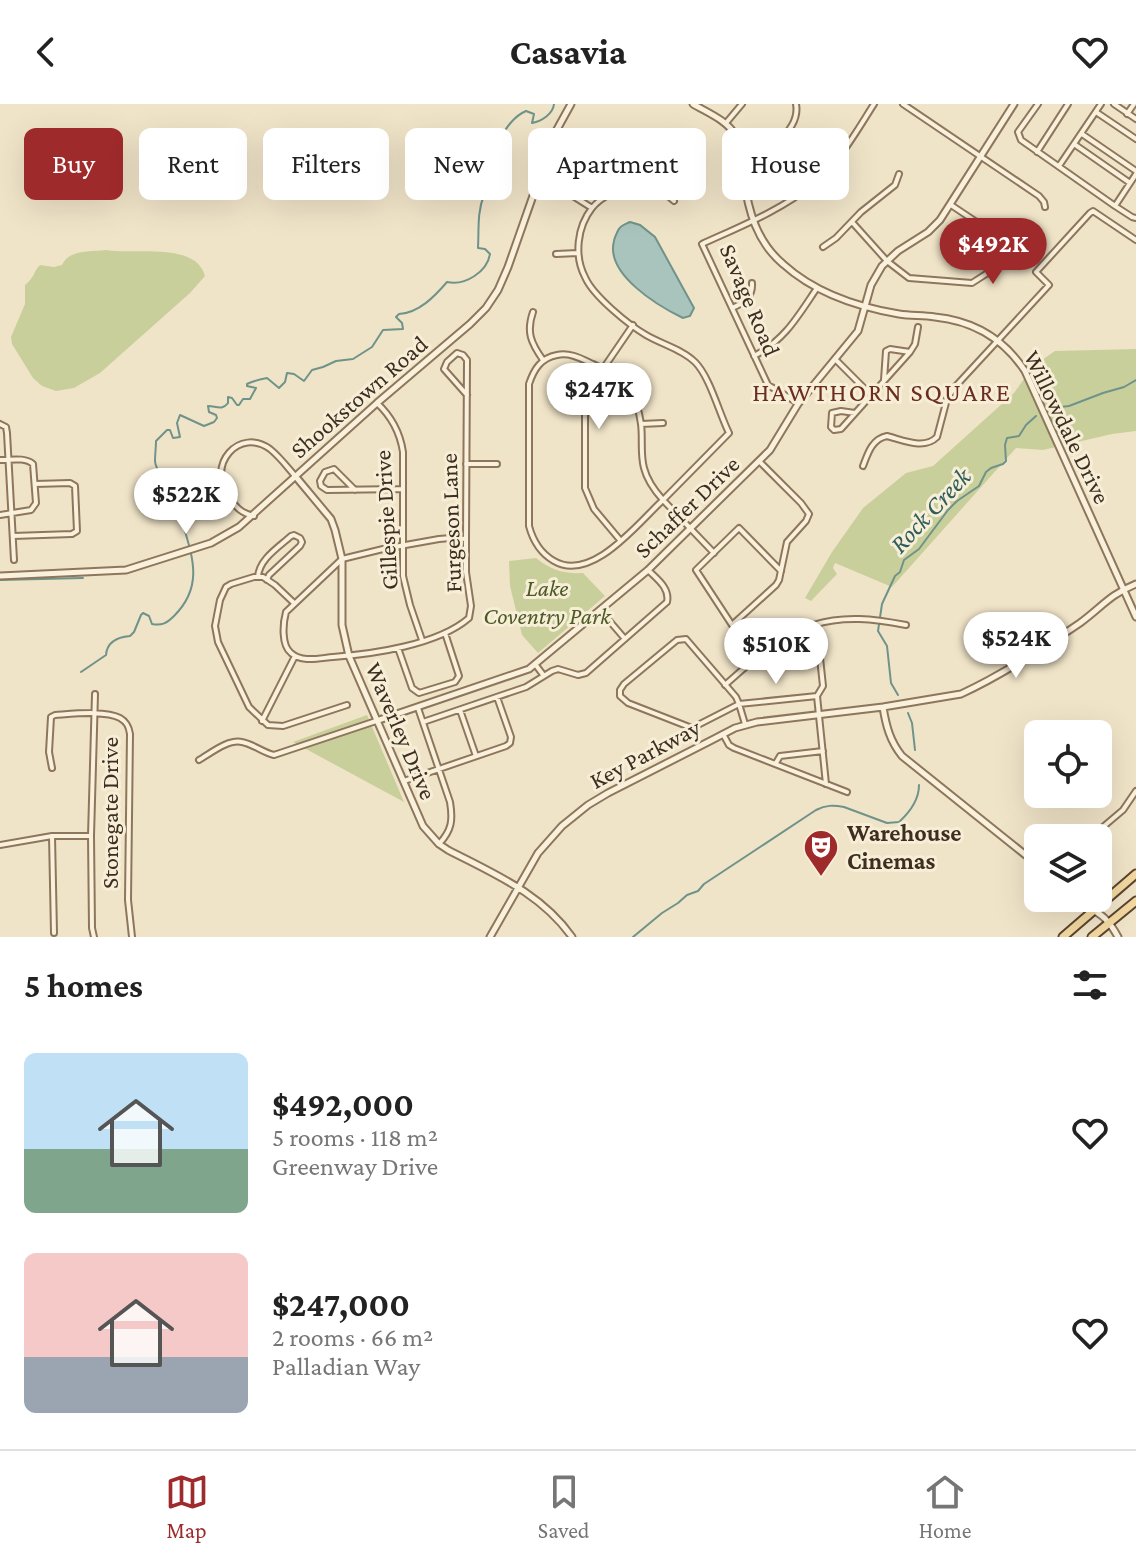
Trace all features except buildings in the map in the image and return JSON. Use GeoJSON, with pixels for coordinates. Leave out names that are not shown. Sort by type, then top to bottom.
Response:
{"type":"FeatureCollection","features":[{"type":"Feature","properties":{"kind":"main road"},"geometry":{"type":"LineString","coordinates":[[1112,894],[1136,874]]}},
{"type":"Feature","properties":{"kind":"main road"},"geometry":{"type":"LineString","coordinates":[[1092,937],[1136,901]]}},
{"type":"Feature","properties":{"kind":"main road"},"geometry":{"type":"LineString","coordinates":[[1063,937],[1091,912]]}},
{"type":"Feature","properties":{"kind":"street","name":"Shookstown Road"},"geometry":{"type":"LineString","coordinates":[[558,128],[571,104]]}},
{"type":"Feature","properties":{"kind":"street"},"geometry":{"type":"LineString","coordinates":[[693,104],[726,123],[742,104]]}},
{"type":"Feature","properties":{"kind":"street"},"geometry":{"type":"LineString","coordinates":[[790,128],[797,114],[796,104]]}},
{"type":"Feature","properties":{"kind":"street"},"geometry":{"type":"LineString","coordinates":[[752,221],[814,184],[841,155],[874,104]]}},
{"type":"Feature","properties":{"kind":"street"},"geometry":{"type":"LineString","coordinates":[[903,104],[1039,196],[1045,207]]}},
{"type":"Feature","properties":{"kind":"street","name":"Schaffer Drive"},"geometry":{"type":"LineString","coordinates":[[199,760],[235,742],[245,742],[274,755],[520,673],[535,664],[648,570],[759,461],[779,437],[798,404],[858,331],[871,285],[882,266],[898,251],[928,232],[951,205],[1014,104]]}},
{"type":"Feature","properties":{"kind":"street"},"geometry":{"type":"LineString","coordinates":[[1038,104],[1018,132],[1021,140],[1136,218]]}},
{"type":"Feature","properties":{"kind":"street"},"geometry":{"type":"LineString","coordinates":[[1037,152],[1068,104]]}},
{"type":"Feature","properties":{"kind":"street"},"geometry":{"type":"LineString","coordinates":[[1059,166],[1101,104]]}},
{"type":"Feature","properties":{"kind":"street"},"geometry":{"type":"LineString","coordinates":[[1114,104],[1136,119]]}},
{"type":"Feature","properties":{"kind":"street"},"geometry":{"type":"LineString","coordinates":[[1127,114],[1134,104]]}},
{"type":"Feature","properties":{"kind":"street"},"geometry":{"type":"LineString","coordinates":[[1096,112],[1136,139]]}},
{"type":"Feature","properties":{"kind":"street","name":"Willowdale Drive"},"geometry":{"type":"LineString","coordinates":[[726,123],[742,152],[752,221],[765,246],[780,262],[817,288],[864,307],[953,319],[973,325],[998,340],[1014,355],[1025,371],[1136,617]]}},
{"type":"Feature","properties":{"kind":"street"},"geometry":{"type":"LineString","coordinates":[[1081,134],[1136,173],[1115,206]]}},
{"type":"Feature","properties":{"kind":"street"},"geometry":{"type":"LineString","coordinates":[[1074,144],[1130,183]]}},
{"type":"Feature","properties":{"kind":"street"},"geometry":{"type":"LineString","coordinates":[[823,247],[895,185],[899,174]]}},
{"type":"Feature","properties":{"kind":"street"},"geometry":{"type":"LineString","coordinates":[[674,201],[663,193],[635,187],[602,199],[592,208],[584,223],[578,253],[585,278],[595,294],[644,334],[694,361],[702,371],[729,433],[663,500],[592,562],[575,566],[558,563],[543,553],[532,537],[529,526],[529,384],[532,374],[543,360],[561,354],[574,356],[614,375],[632,395],[641,424],[641,456],[652,487],[663,500],[714,553]]}},
{"type":"Feature","properties":{"kind":"street","name":"Shookstown Road"},"geometry":{"type":"LineString","coordinates":[[0,576],[126,570],[211,543],[239,527],[486,308],[508,267],[532,200]]}},
{"type":"Feature","properties":{"kind":"street"},"geometry":{"type":"LineString","coordinates":[[579,200],[592,208]]}},
{"type":"Feature","properties":{"kind":"street"},"geometry":{"type":"LineString","coordinates":[[852,222],[901,274],[912,279],[972,283],[986,274],[995,262],[999,246],[990,231],[951,205]]}},
{"type":"Feature","properties":{"kind":"street"},"geometry":{"type":"LineString","coordinates":[[863,466],[871,446],[881,437],[923,444],[933,442],[947,399],[954,388],[1049,285],[1036,272],[1090,213],[1097,213],[1136,240]]}},
{"type":"Feature","properties":{"kind":"street","name":"Savage Road"},"geometry":{"type":"LineString","coordinates":[[752,221],[702,244],[768,385],[798,404]]}},
{"type":"Feature","properties":{"kind":"street"},"geometry":{"type":"LineString","coordinates":[[556,254],[578,253]]}},
{"type":"Feature","properties":{"kind":"street"},"geometry":{"type":"LineString","coordinates":[[732,308],[751,294],[752,283]]}},
{"type":"Feature","properties":{"kind":"street"},"geometry":{"type":"LineString","coordinates":[[754,356],[770,348],[780,338],[817,288]]}},
{"type":"Feature","properties":{"kind":"street"},"geometry":{"type":"LineString","coordinates":[[533,312],[529,333],[543,360]]}},
{"type":"Feature","properties":{"kind":"street"},"geometry":{"type":"LineString","coordinates":[[620,540],[594,509],[585,488],[585,405],[587,394],[633,325]]}},
{"type":"Feature","properties":{"kind":"street"},"geometry":{"type":"LineString","coordinates":[[855,413],[832,413],[831,427],[841,429],[910,352],[918,327]]}},
{"type":"Feature","properties":{"kind":"street"},"geometry":{"type":"LineString","coordinates":[[883,382],[886,351],[910,352]]}},
{"type":"Feature","properties":{"kind":"street","name":"Furgeson Lane"},"geometry":{"type":"LineString","coordinates":[[295,656],[308,659],[364,655],[398,648],[445,633],[461,626],[469,618],[471,606],[466,572],[466,464],[467,395],[467,360],[457,353],[444,369],[467,395]]}},
{"type":"Feature","properties":{"kind":"street"},"geometry":{"type":"LineString","coordinates":[[836,360],[871,395]]}},
{"type":"Feature","properties":{"kind":"street","name":"Gillespie Drive"},"geometry":{"type":"LineString","coordinates":[[377,403],[392,420],[402,442],[403,576],[422,640]]}},
{"type":"Feature","properties":{"kind":"street"},"geometry":{"type":"LineString","coordinates":[[641,424],[663,423]]}},
{"type":"Feature","properties":{"kind":"street"},"geometry":{"type":"LineString","coordinates":[[0,424],[6,427],[14,560]]}},
{"type":"Feature","properties":{"kind":"street"},"geometry":{"type":"LineString","coordinates":[[254,516],[240,511],[221,481],[223,460],[237,447],[249,443],[267,447],[296,477]]}},
{"type":"Feature","properties":{"kind":"street"},"geometry":{"type":"LineString","coordinates":[[0,460],[31,462],[36,503],[34,508],[24,512],[0,515]]}},
{"type":"Feature","properties":{"kind":"street"},"geometry":{"type":"LineString","coordinates":[[759,461],[809,514],[787,542],[781,571],[776,585],[732,625],[696,570],[739,528],[781,571]]}},
{"type":"Feature","properties":{"kind":"street"},"geometry":{"type":"LineString","coordinates":[[466,464],[497,464]]}},
{"type":"Feature","properties":{"kind":"street"},"geometry":{"type":"LineString","coordinates":[[355,490],[334,469],[325,472],[320,481],[327,490],[355,490],[403,489]]}},
{"type":"Feature","properties":{"kind":"street","name":"Waverley Drive"},"geometry":{"type":"LineString","coordinates":[[296,477],[331,519],[340,543],[342,625],[349,656],[423,826],[439,844],[518,886],[545,906],[572,937]]}},
{"type":"Feature","properties":{"kind":"street"},"geometry":{"type":"LineString","coordinates":[[13,536],[72,534],[77,531],[75,486],[70,483],[35,484]]}},
{"type":"Feature","properties":{"kind":"street"},"geometry":{"type":"LineString","coordinates":[[239,527],[240,511]]}},
{"type":"Feature","properties":{"kind":"street"},"geometry":{"type":"LineString","coordinates":[[258,577],[258,570],[264,561],[291,536],[300,538],[300,546],[267,580]]}},
{"type":"Feature","properties":{"kind":"street"},"geometry":{"type":"LineString","coordinates":[[262,721],[295,656],[288,651],[285,642],[286,612],[342,559],[451,538],[466,539]]}},
{"type":"Feature","properties":{"kind":"street"},"geometry":{"type":"LineString","coordinates":[[423,722],[526,687],[558,669],[578,675],[586,673],[665,606],[669,598],[667,590],[648,570]]}},
{"type":"Feature","properties":{"kind":"street"},"geometry":{"type":"LineString","coordinates":[[294,603],[263,577],[239,580],[226,587],[220,600],[215,626],[218,642],[249,707],[268,725],[283,726],[347,705]]}},
{"type":"Feature","properties":{"kind":"street","name":"Key Parkway"},"geometry":{"type":"LineString","coordinates":[[490,937],[538,853],[576,813],[608,793],[745,724],[961,694],[981,685],[1082,621],[1111,596],[1136,584]]}},
{"type":"Feature","properties":{"kind":"street"},"geometry":{"type":"LineString","coordinates":[[600,610],[625,639]]}},
{"type":"Feature","properties":{"kind":"street"},"geometry":{"type":"LineString","coordinates":[[725,685],[793,628],[859,618],[906,625]]}},
{"type":"Feature","properties":{"kind":"street"},"geometry":{"type":"LineString","coordinates":[[813,625],[817,630],[823,686],[817,696],[826,784]]}},
{"type":"Feature","properties":{"kind":"street"},"geometry":{"type":"LineString","coordinates":[[398,648],[415,692],[455,682],[459,676],[445,633]]}},
{"type":"Feature","properties":{"kind":"street"},"geometry":{"type":"LineString","coordinates":[[745,724],[739,704],[736,697],[686,639],[677,640],[620,690],[620,696],[628,703],[692,728],[739,704],[817,696]]}},
{"type":"Feature","properties":{"kind":"street"},"geometry":{"type":"LineString","coordinates":[[535,664],[544,676]]}},
{"type":"Feature","properties":{"kind":"street"},"geometry":{"type":"LineString","coordinates":[[94,937],[91,836],[95,694]]}},
{"type":"Feature","properties":{"kind":"street"},"geometry":{"type":"LineString","coordinates":[[403,782],[510,743],[511,737],[497,697]]}},
{"type":"Feature","properties":{"kind":"street"},"geometry":{"type":"LineString","coordinates":[[883,707],[891,738],[902,756],[1024,854]]}},
{"type":"Feature","properties":{"kind":"street"},"geometry":{"type":"LineString","coordinates":[[418,708],[453,818],[449,831],[439,844]]}},
{"type":"Feature","properties":{"kind":"street"},"geometry":{"type":"LineString","coordinates":[[460,710],[476,756]]}},
{"type":"Feature","properties":{"kind":"street"},"geometry":{"type":"LineString","coordinates":[[52,768],[49,752],[51,717],[94,714]]}},
{"type":"Feature","properties":{"kind":"street","name":"Stonegate Drive"},"geometry":{"type":"LineString","coordinates":[[94,714],[122,719],[129,727],[128,900],[132,937]]}},
{"type":"Feature","properties":{"kind":"street"},"geometry":{"type":"LineString","coordinates":[[723,734],[734,748],[847,792]]}},
{"type":"Feature","properties":{"kind":"street"},"geometry":{"type":"LineString","coordinates":[[776,763],[780,756],[823,751]]}},
{"type":"Feature","properties":{"kind":"street"},"geometry":{"type":"LineString","coordinates":[[1106,824],[1123,810],[1136,791]]}},
{"type":"Feature","properties":{"kind":"street"},"geometry":{"type":"LineString","coordinates":[[0,845],[52,836],[91,836]]}},
{"type":"Feature","properties":{"kind":"street"},"geometry":{"type":"LineString","coordinates":[[52,836],[54,933]]}},
{"type":"Feature","properties":{"kind":"street"},"geometry":{"type":"LineString","coordinates":[[1098,912],[1110,922],[1118,937]]}},
{"type":"Feature","properties":{"kind":"green space"},"geometry":{"type":"Polygon","coordinates":[[[106,250],[177,254],[199,265],[205,276],[100,373],[74,388],[56,391],[42,386],[33,378],[12,344],[11,337],[25,304],[25,285],[40,265],[54,267],[62,265],[75,254],[106,250]]]}},
{"type":"Feature","properties":{"kind":"green space"},"geometry":{"type":"Polygon","coordinates":[[[1136,349],[1136,431],[1043,450],[1016,448],[892,587],[835,563],[833,568],[837,574],[811,601],[805,598],[863,508],[906,473],[933,466],[1014,393],[1033,366],[1055,351],[1136,349]]]}},
{"type":"Feature","properties":{"kind":"green space","name":"Lake Coventry Park"},"geometry":{"type":"Polygon","coordinates":[[[536,558],[558,570],[583,573],[605,596],[538,653],[522,635],[510,586],[509,561],[536,558]]]}},
{"type":"Feature","properties":{"kind":"green space"},"geometry":{"type":"Polygon","coordinates":[[[367,715],[404,802],[293,742],[367,715]]]}},
{"type":"Feature","properties":{"kind":"water"},"geometry":{"type":"Polygon","coordinates":[[[630,222],[640,225],[655,237],[694,308],[690,316],[683,318],[660,306],[625,277],[617,265],[613,253],[614,240],[620,228],[630,222]]]}},
{"type":"Feature","properties":{"kind":"waterway"},"geometry":{"type":"LineString","coordinates":[[81,672],[106,655],[114,641],[130,636],[143,613],[149,616],[152,624],[159,625],[174,616],[189,595],[193,574],[191,552],[181,508],[166,505],[174,497],[156,464],[156,441],[167,430],[173,438],[180,437],[177,423],[180,415],[204,426],[214,422],[216,415],[209,412],[208,406],[223,407],[228,403],[228,397],[237,405],[243,399],[250,399],[256,388],[247,386],[249,383],[267,378],[279,388],[285,382],[287,373],[304,381],[312,370],[336,361],[353,359],[372,347],[383,330],[403,329],[396,317],[399,314],[420,307],[447,282],[468,280],[480,272],[490,254],[478,248],[480,208],[484,195],[490,194],[499,184],[497,176],[486,167],[485,162],[497,165],[500,162],[503,156],[502,136],[518,116],[526,111],[534,114],[532,123],[536,122],[549,114],[554,104]]}},
{"type":"Feature","properties":{"kind":"waterway","name":"Rock Creek"},"geometry":{"type":"LineString","coordinates":[[1052,408],[1069,406],[1136,380]]}},
{"type":"Feature","properties":{"kind":"waterway","name":"Rock Creek"},"geometry":{"type":"LineString","coordinates":[[898,695],[891,683],[887,646],[878,631],[882,604],[895,576],[904,560],[919,549],[948,510],[979,486],[986,472],[1006,461],[1007,438],[1019,436],[1036,416]]}},
{"type":"Feature","properties":{"kind":"waterway"},"geometry":{"type":"LineString","coordinates":[[0,580],[83,578]]}},
{"type":"Feature","properties":{"kind":"waterway","name":"Rock Creek"},"geometry":{"type":"LineString","coordinates":[[908,713],[915,750]]}},
{"type":"Feature","properties":{"kind":"waterway","name":"Rock Creek"},"geometry":{"type":"LineString","coordinates":[[633,937],[687,895],[698,891],[816,810],[840,806],[887,823],[899,822],[913,805],[919,785]]}},
{"type":"Feature","properties":{"kind":"place","name":"Warehouse Cinemas"},"geometry":{"type":"Point","coordinates":[821,878]}},
{"type":"Feature","properties":{"kind":"district","name":"HAWTHORN SQUARE"},"geometry":{"type":"Point","coordinates":[882,392]}}]}
